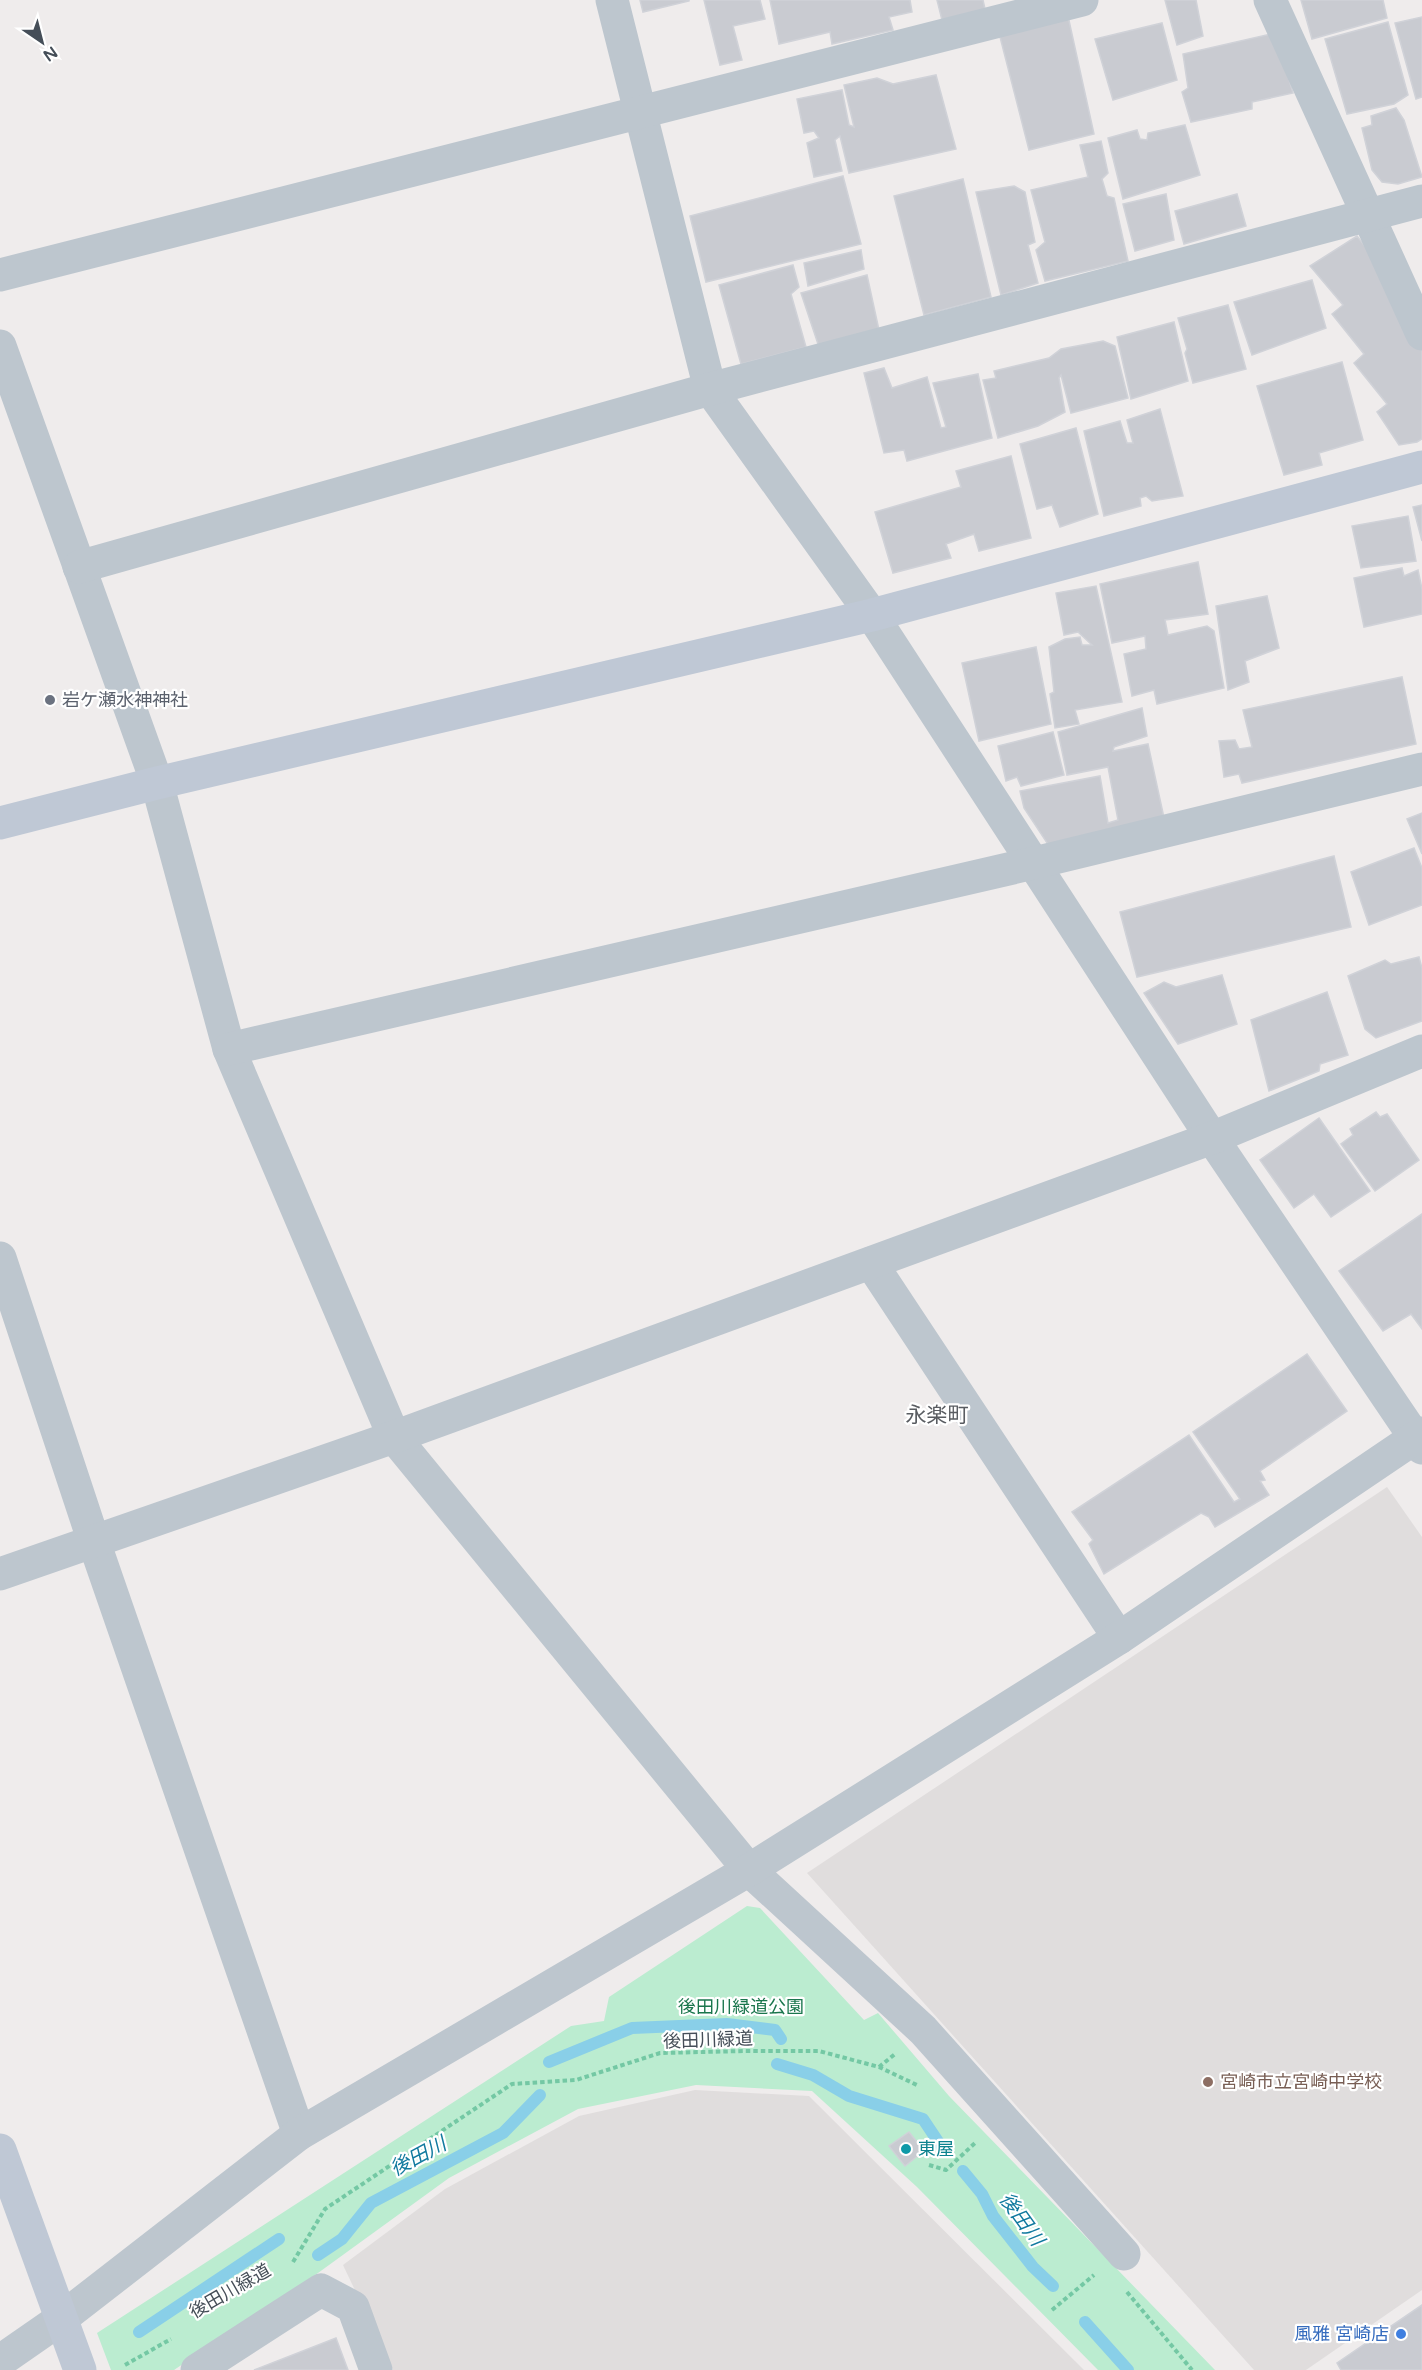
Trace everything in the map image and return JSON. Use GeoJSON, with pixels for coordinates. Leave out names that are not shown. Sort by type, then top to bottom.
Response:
{"type":"FeatureCollection","features":[{"type":"Feature","properties":{"kind":"street"},"geometry":{"type":"LineString","coordinates":[[0,2361],[62,2319],[298,2134],[749,1870],[1119,1638],[1420,1440],[1212,1138],[872,615],[710,388],[612,0]]}},
{"type":"Feature","properties":{"kind":"street"},"geometry":{"type":"LineString","coordinates":[[0,275],[1082,0]]}},
{"type":"Feature","properties":{"kind":"street"},"geometry":{"type":"LineString","coordinates":[[1270,0],[1422,334]]}},
{"type":"Feature","properties":{"kind":"street"},"geometry":{"type":"LineString","coordinates":[[79,567],[710,388],[1422,201]]}},
{"type":"Feature","properties":{"kind":"street"},"geometry":{"type":"LineString","coordinates":[[0,346],[157,783],[229,1049],[394,1437],[749,1870],[923,2030],[1111,2263]]}},
{"type":"Feature","properties":{"kind":"street"},"geometry":{"type":"LineString","coordinates":[[0,823],[157,783],[872,615],[1422,467]]}},
{"type":"Feature","properties":{"kind":"street"},"geometry":{"type":"LineString","coordinates":[[229,1049],[1034,863],[1422,769]]}},
{"type":"Feature","properties":{"kind":"street"},"geometry":{"type":"LineString","coordinates":[[0,1574],[93,1539],[394,1437],[1212,1138],[1422,1051]]}},
{"type":"Feature","properties":{"kind":"street"},"geometry":{"type":"LineString","coordinates":[[0,1258],[93,1539],[298,2134]]}},
{"type":"Feature","properties":{"kind":"street"},"geometry":{"type":"LineString","coordinates":[[871,1263],[1119,1638]]}},
{"type":"Feature","properties":{"kind":"street"},"geometry":{"type":"LineString","coordinates":[[0,2150],[80,2370]]}},
{"type":"Feature","properties":{"kind":"street"},"geometry":{"type":"LineString","coordinates":[[197,2370],[321,2290],[353,2307],[376,2370]]}},
{"type":"Feature","properties":{"kind":"path","name":"後田川緑道"},"geometry":{"type":"LineString","coordinates":[[290,2266],[325,2209],[512,2084],[576,2080],[660,2053],[819,2051],[879,2067],[921,2087]]}},
{"type":"Feature","properties":{"kind":"path"},"geometry":{"type":"LineString","coordinates":[[929,2165],[946,2170],[978,2140]]}},
{"type":"Feature","properties":{"kind":"path"},"geometry":{"type":"LineString","coordinates":[[1052,2310],[1111,2263],[1120,2283],[1192,2370]]}},
{"type":"Feature","properties":{"kind":"path"},"geometry":{"type":"LineString","coordinates":[[125,2365],[173,2338]]}},
{"type":"Feature","properties":{"kind":"shaded area","name":"宮崎市立宮崎中学校"},"geometry":{"type":"Polygon","coordinates":[[[1387,1487],[1422,1537],[1422,2290],[1306,2370],[1254,2370],[807,1873],[1387,1487]]]}},
{"type":"Feature","properties":{"kind":"shaded area"},"geometry":{"type":"Polygon","coordinates":[[[695,2090],[809,2096],[1084,2370],[393,2370],[343,2265],[445,2189],[579,2116],[695,2090]]]}},
{"type":"Feature","properties":{"kind":"green space","name":"後田川緑道公園"},"geometry":{"type":"Polygon","coordinates":[[[747,1906],[760,1908],[864,2020],[878,2013],[949,2096],[1215,2370],[1098,2370],[917,2187],[812,2091],[696,2085],[578,2109],[449,2178],[318,2273],[174,2370],[111,2370],[97,2333],[571,2026],[604,2021],[609,1997],[747,1906]]]}},
{"type":"Feature","properties":{"kind":"building"},"geometry":{"type":"Polygon","coordinates":[[[640,0],[689,0],[689,1],[643,12],[640,0]]]}},
{"type":"Feature","properties":{"kind":"building"},"geometry":{"type":"Polygon","coordinates":[[[704,0],[760,0],[765,19],[733,26],[742,60],[720,65],[704,0]]]}},
{"type":"Feature","properties":{"kind":"building"},"geometry":{"type":"Polygon","coordinates":[[[770,0],[910,0],[912,12],[889,17],[893,30],[832,44],[830,32],[779,44],[770,0]]]}},
{"type":"Feature","properties":{"kind":"building"},"geometry":{"type":"Polygon","coordinates":[[[937,0],[983,0],[985,9],[942,20],[937,0]]]}},
{"type":"Feature","properties":{"kind":"building"},"geometry":{"type":"Polygon","coordinates":[[[1165,0],[1196,0],[1203,36],[1177,45],[1165,0]]]}},
{"type":"Feature","properties":{"kind":"building"},"geometry":{"type":"Polygon","coordinates":[[[1301,0],[1383,0],[1387,18],[1312,39],[1301,0]]]}},
{"type":"Feature","properties":{"kind":"building"},"geometry":{"type":"Polygon","coordinates":[[[1068,16],[1094,134],[1029,150],[999,33],[1068,16]]]}},
{"type":"Feature","properties":{"kind":"building"},"geometry":{"type":"Polygon","coordinates":[[[1422,17],[1422,97],[1416,99],[1395,23],[1422,17]]]}},
{"type":"Feature","properties":{"kind":"building"},"geometry":{"type":"Polygon","coordinates":[[[1388,22],[1408,95],[1394,104],[1347,114],[1325,39],[1388,22]]]}},
{"type":"Feature","properties":{"kind":"building"},"geometry":{"type":"Polygon","coordinates":[[[1162,23],[1177,80],[1113,100],[1095,39],[1162,23]]]}},
{"type":"Feature","properties":{"kind":"building"},"geometry":{"type":"Polygon","coordinates":[[[1275,33],[1293,93],[1252,102],[1252,109],[1191,122],[1182,92],[1188,88],[1183,54],[1275,33]]]}},
{"type":"Feature","properties":{"kind":"building"},"geometry":{"type":"Polygon","coordinates":[[[936,75],[956,149],[849,173],[840,136],[835,140],[842,171],[814,177],[807,143],[819,138],[814,131],[804,133],[797,99],[842,90],[849,125],[854,127],[844,85],[877,78],[893,84],[936,75]]]}},
{"type":"Feature","properties":{"kind":"building"},"geometry":{"type":"Polygon","coordinates":[[[1396,108],[1404,120],[1422,177],[1398,184],[1382,182],[1372,170],[1362,128],[1372,125],[1371,116],[1396,108]]]}},
{"type":"Feature","properties":{"kind":"building"},"geometry":{"type":"Polygon","coordinates":[[[1185,125],[1200,175],[1123,199],[1108,138],[1137,130],[1140,139],[1147,140],[1148,133],[1185,125]]]}},
{"type":"Feature","properties":{"kind":"building"},"geometry":{"type":"Polygon","coordinates":[[[1101,141],[1108,173],[1102,179],[1107,196],[1114,198],[1128,261],[1045,281],[1036,250],[1045,242],[1031,190],[1088,177],[1080,145],[1101,141]]]}},
{"type":"Feature","properties":{"kind":"building"},"geometry":{"type":"Polygon","coordinates":[[[843,176],[861,244],[706,282],[690,216],[843,176]]]}},
{"type":"Feature","properties":{"kind":"building"},"geometry":{"type":"Polygon","coordinates":[[[963,179],[991,297],[924,315],[894,196],[963,179]]]}},
{"type":"Feature","properties":{"kind":"building"},"geometry":{"type":"Polygon","coordinates":[[[1014,186],[1025,192],[1035,242],[1028,245],[1038,283],[1001,295],[976,192],[1014,186]]]}},
{"type":"Feature","properties":{"kind":"building"},"geometry":{"type":"Polygon","coordinates":[[[1166,194],[1174,240],[1135,251],[1123,204],[1166,194]]]}},
{"type":"Feature","properties":{"kind":"building"},"geometry":{"type":"Polygon","coordinates":[[[1237,194],[1246,226],[1184,244],[1175,211],[1237,194]]]}},
{"type":"Feature","properties":{"kind":"building"},"geometry":{"type":"Polygon","coordinates":[[[1357,236],[1368,250],[1422,350],[1422,439],[1417,442],[1399,445],[1377,412],[1387,404],[1354,363],[1364,354],[1332,314],[1343,305],[1310,266],[1357,236]]]}},
{"type":"Feature","properties":{"kind":"building"},"geometry":{"type":"Polygon","coordinates":[[[861,250],[864,269],[808,286],[804,263],[861,250]]]}},
{"type":"Feature","properties":{"kind":"building"},"geometry":{"type":"Polygon","coordinates":[[[793,265],[799,287],[791,294],[806,347],[741,364],[719,285],[793,265]]]}},
{"type":"Feature","properties":{"kind":"building"},"geometry":{"type":"Polygon","coordinates":[[[867,275],[879,330],[819,347],[801,293],[867,275]]]}},
{"type":"Feature","properties":{"kind":"building"},"geometry":{"type":"Polygon","coordinates":[[[1312,280],[1326,328],[1252,355],[1234,302],[1312,280]]]}},
{"type":"Feature","properties":{"kind":"building"},"geometry":{"type":"Polygon","coordinates":[[[1228,305],[1246,369],[1193,383],[1178,318],[1228,305]]]}},
{"type":"Feature","properties":{"kind":"building"},"geometry":{"type":"Polygon","coordinates":[[[1174,322],[1188,381],[1131,399],[1117,337],[1174,322]]]}},
{"type":"Feature","properties":{"kind":"building"},"geometry":{"type":"Polygon","coordinates":[[[1103,341],[1115,346],[1128,398],[1071,413],[1061,375],[1059,378],[1065,412],[1038,426],[998,438],[983,380],[996,378],[994,371],[1049,358],[1061,349],[1103,341]]]}},
{"type":"Feature","properties":{"kind":"building"},"geometry":{"type":"Polygon","coordinates":[[[1342,362],[1363,440],[1319,453],[1322,465],[1284,475],[1257,386],[1342,362]]]}},
{"type":"Feature","properties":{"kind":"building"},"geometry":{"type":"Polygon","coordinates":[[[884,368],[892,388],[927,377],[941,428],[946,427],[933,383],[978,374],[992,438],[907,461],[904,450],[884,453],[864,373],[884,368]]]}},
{"type":"Feature","properties":{"kind":"building"},"geometry":{"type":"Polygon","coordinates":[[[1160,409],[1183,496],[1152,501],[1146,496],[1140,498],[1141,506],[1104,516],[1084,431],[1120,421],[1127,443],[1133,443],[1127,420],[1160,409]]]}},
{"type":"Feature","properties":{"kind":"building"},"geometry":{"type":"Polygon","coordinates":[[[1076,428],[1098,514],[1060,527],[1052,505],[1037,509],[1020,444],[1076,428]]]}},
{"type":"Feature","properties":{"kind":"building"},"geometry":{"type":"Polygon","coordinates":[[[1011,456],[1031,538],[979,551],[974,534],[946,544],[951,558],[893,573],[875,512],[961,487],[956,471],[1011,456]]]}},
{"type":"Feature","properties":{"kind":"building"},"geometry":{"type":"Polygon","coordinates":[[[1422,505],[1422,541],[1413,507],[1422,505]]]}},
{"type":"Feature","properties":{"kind":"building"},"geometry":{"type":"Polygon","coordinates":[[[1408,516],[1416,561],[1361,568],[1352,526],[1408,516]]]}},
{"type":"Feature","properties":{"kind":"building"},"geometry":{"type":"Polygon","coordinates":[[[1198,562],[1208,614],[1165,620],[1168,635],[1207,626],[1214,631],[1224,688],[1157,704],[1154,690],[1132,696],[1124,654],[1146,649],[1145,636],[1112,643],[1100,584],[1198,562]]]}},
{"type":"Feature","properties":{"kind":"building"},"geometry":{"type":"Polygon","coordinates":[[[1402,568],[1404,576],[1418,570],[1422,589],[1422,614],[1364,627],[1354,578],[1402,568]]]}},
{"type":"Feature","properties":{"kind":"building"},"geometry":{"type":"Polygon","coordinates":[[[1096,586],[1122,702],[1075,710],[1079,724],[1055,728],[1050,694],[1054,692],[1049,647],[1065,639],[1080,637],[1082,645],[1092,645],[1078,632],[1064,635],[1056,593],[1096,586]]]}},
{"type":"Feature","properties":{"kind":"building"},"geometry":{"type":"Polygon","coordinates":[[[1267,596],[1279,648],[1245,661],[1249,682],[1228,690],[1216,606],[1267,596]]]}},
{"type":"Feature","properties":{"kind":"building"},"geometry":{"type":"Polygon","coordinates":[[[1036,647],[1051,724],[979,741],[962,663],[1036,647]]]}},
{"type":"Feature","properties":{"kind":"building"},"geometry":{"type":"Polygon","coordinates":[[[1402,677],[1416,744],[1242,783],[1239,774],[1224,777],[1219,741],[1235,740],[1239,749],[1252,747],[1243,710],[1402,677]]]}},
{"type":"Feature","properties":{"kind":"building"},"geometry":{"type":"Polygon","coordinates":[[[1142,708],[1147,736],[1114,747],[1113,751],[1148,744],[1166,827],[1055,855],[1024,808],[1020,791],[1100,776],[1108,823],[1118,820],[1108,767],[1067,775],[1058,732],[1142,708]]]}},
{"type":"Feature","properties":{"kind":"building"},"geometry":{"type":"Polygon","coordinates":[[[1053,732],[1064,775],[1021,786],[1017,777],[1006,781],[998,746],[1053,732]]]}},
{"type":"Feature","properties":{"kind":"building"},"geometry":{"type":"Polygon","coordinates":[[[1422,813],[1422,854],[1407,819],[1422,813]]]}},
{"type":"Feature","properties":{"kind":"building"},"geometry":{"type":"Polygon","coordinates":[[[1414,848],[1422,868],[1422,905],[1369,925],[1351,872],[1414,848]]]}},
{"type":"Feature","properties":{"kind":"building"},"geometry":{"type":"Polygon","coordinates":[[[1334,856],[1351,927],[1137,977],[1120,912],[1334,856]]]}},
{"type":"Feature","properties":{"kind":"building"},"geometry":{"type":"Polygon","coordinates":[[[1419,957],[1422,968],[1422,1021],[1376,1038],[1365,1029],[1348,976],[1385,960],[1391,964],[1419,957]]]}},
{"type":"Feature","properties":{"kind":"building"},"geometry":{"type":"Polygon","coordinates":[[[1222,975],[1237,1024],[1178,1044],[1144,993],[1164,982],[1176,987],[1222,975]]]}},
{"type":"Feature","properties":{"kind":"building"},"geometry":{"type":"Polygon","coordinates":[[[1327,992],[1348,1055],[1320,1064],[1319,1071],[1269,1091],[1251,1020],[1327,992]]]}},
{"type":"Feature","properties":{"kind":"building"},"geometry":{"type":"Polygon","coordinates":[[[1376,1112],[1380,1117],[1387,1114],[1419,1160],[1375,1191],[1341,1144],[1353,1135],[1350,1129],[1376,1112]]]}},
{"type":"Feature","properties":{"kind":"building"},"geometry":{"type":"Polygon","coordinates":[[[1319,1118],[1370,1191],[1331,1217],[1314,1194],[1294,1208],[1260,1160],[1319,1118]]]}},
{"type":"Feature","properties":{"kind":"building"},"geometry":{"type":"Polygon","coordinates":[[[1422,1214],[1422,1329],[1411,1314],[1383,1331],[1339,1271],[1422,1214]]]}},
{"type":"Feature","properties":{"kind":"building"},"geometry":{"type":"Polygon","coordinates":[[[1307,1354],[1347,1411],[1260,1471],[1265,1480],[1260,1481],[1269,1495],[1215,1527],[1209,1517],[1201,1513],[1104,1574],[1089,1544],[1093,1540],[1072,1512],[1189,1435],[1234,1502],[1240,1499],[1193,1432],[1307,1354]]]}},
{"type":"Feature","properties":{"kind":"building","name":"東屋"},"geometry":{"type":"Polygon","coordinates":[[[909,2132],[924,2151],[905,2166],[889,2146],[909,2132]]]}},
{"type":"Feature","properties":{"kind":"building","name":"風雅 宮崎店"},"geometry":{"type":"Polygon","coordinates":[[[1422,2305],[1422,2370],[1341,2370],[1337,2363],[1422,2305]]]}},
{"type":"Feature","properties":{"kind":"building"},"geometry":{"type":"Polygon","coordinates":[[[336,2338],[348,2370],[254,2370],[336,2338]]]}},
{"type":"Feature","properties":{"kind":"waterway","name":"後田川"},"geometry":{"type":"LineString","coordinates":[[549,2062],[632,2028],[727,2024],[775,2030],[781,2039]]}},
{"type":"Feature","properties":{"kind":"waterway","name":"後田川"},"geometry":{"type":"LineString","coordinates":[[777,2064],[813,2075],[849,2096],[923,2119],[945,2152]]}},
{"type":"Feature","properties":{"kind":"waterway","name":"後田川"},"geometry":{"type":"LineString","coordinates":[[318,2255],[342,2239],[371,2203],[503,2133],[540,2095]]}},
{"type":"Feature","properties":{"kind":"waterway","name":"後田川"},"geometry":{"type":"LineString","coordinates":[[963,2171],[982,2194],[993,2216],[1033,2267],[1053,2286]]}},
{"type":"Feature","properties":{"kind":"waterway","name":"後田川"},"geometry":{"type":"LineString","coordinates":[[139,2332],[279,2239]]}},
{"type":"Feature","properties":{"kind":"waterway","name":"後田川"},"geometry":{"type":"LineString","coordinates":[[1085,2322],[1128,2370]]}},
{"type":"Feature","properties":{"kind":"place","name":"岩ケ瀬水神神社"},"geometry":{"type":"Point","coordinates":[50,700]}},
{"type":"Feature","properties":{"kind":"place","name":"宮崎市立宮崎中学校"},"geometry":{"type":"Point","coordinates":[1208,2082]}},
{"type":"Feature","properties":{"kind":"place","name":"東屋"},"geometry":{"type":"Point","coordinates":[906,2149]}},
{"type":"Feature","properties":{"kind":"place","name":"風雅 宮崎店"},"geometry":{"type":"Point","coordinates":[1401,2334]}},
{"type":"Feature","properties":{"kind":"district","name":"永楽町"},"geometry":{"type":"Point","coordinates":[937,1415]}}]}
